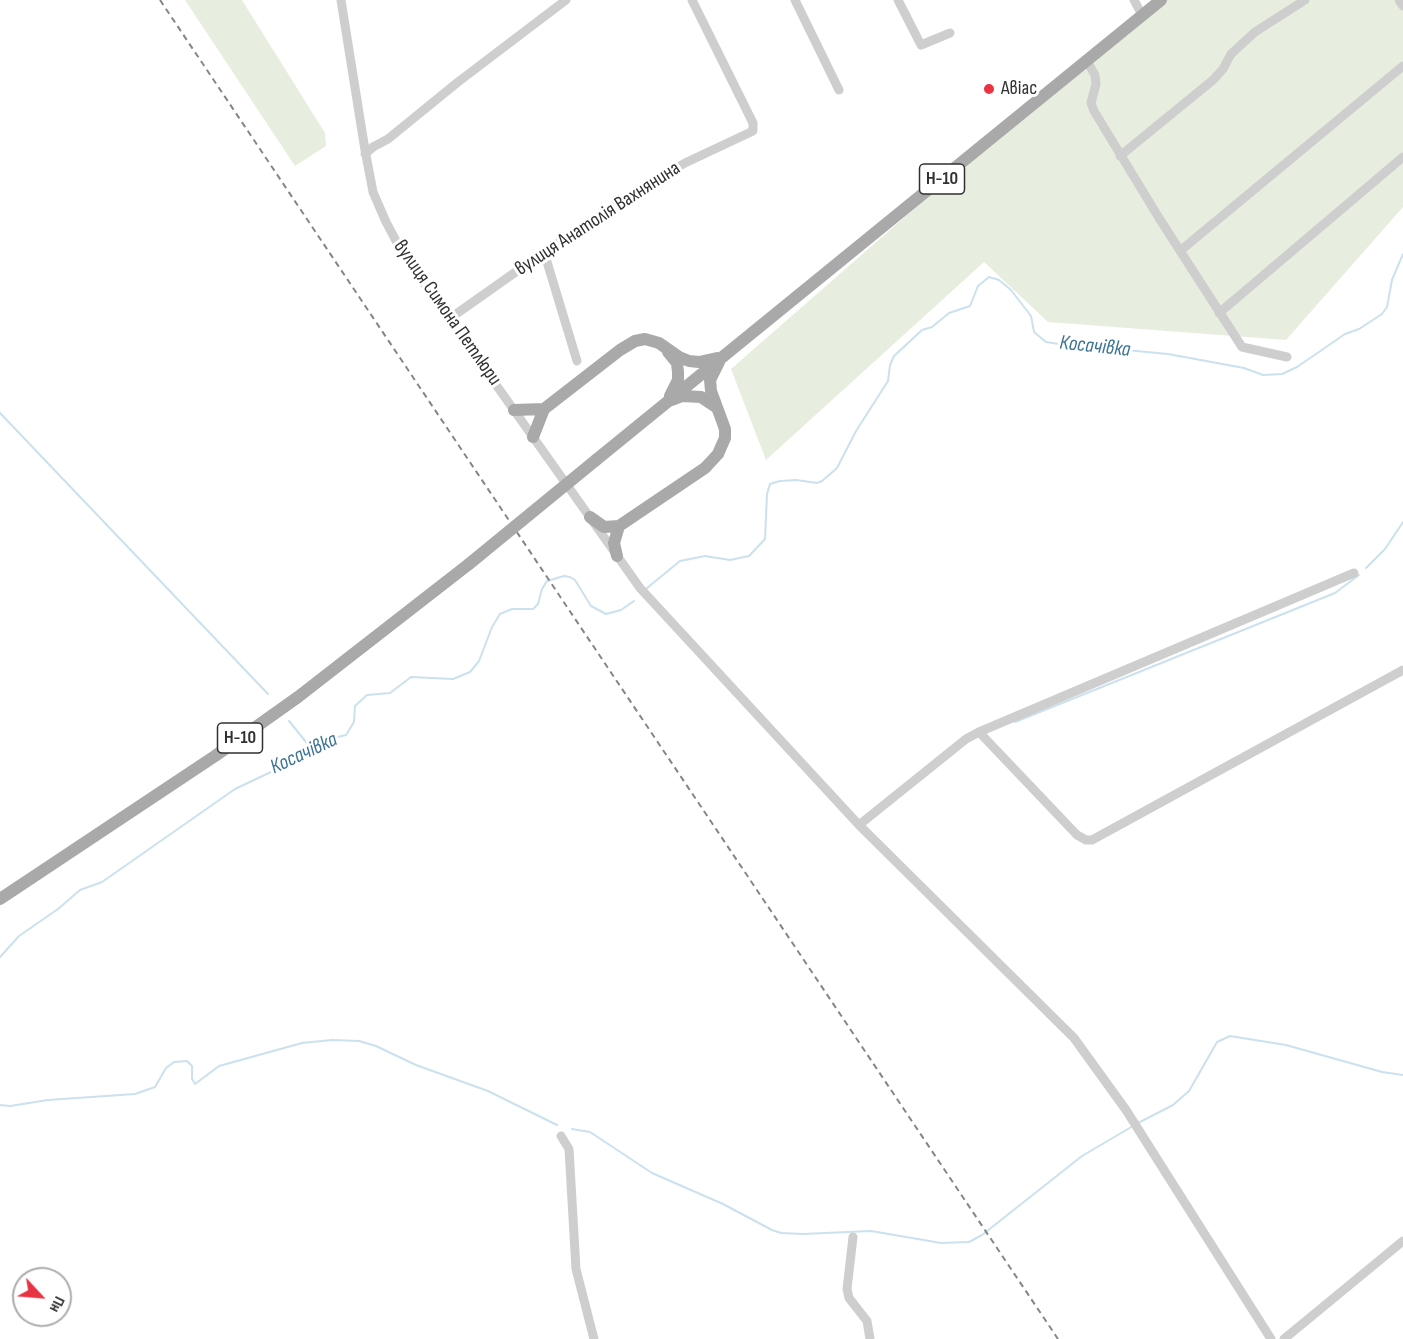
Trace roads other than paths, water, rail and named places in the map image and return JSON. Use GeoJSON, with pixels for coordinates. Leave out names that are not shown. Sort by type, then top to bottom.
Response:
{"type":"FeatureCollection","features":[{"type":"Feature","properties":{"kind":"main road","name":"Н-10"},"geometry":{"type":"LineString","coordinates":[[0,899],[215,756],[298,697],[470,564],[665,402],[1161,0]]}},
{"type":"Feature","properties":{"kind":"main road"},"geometry":{"type":"LineString","coordinates":[[533,437],[544,409],[611,356],[635,341],[645,339],[659,343],[689,361],[710,361],[722,357]]}},
{"type":"Feature","properties":{"kind":"main road"},"geometry":{"type":"LineString","coordinates":[[659,343],[677,363],[678,372],[675,388],[665,402]]}},
{"type":"Feature","properties":{"kind":"main road"},"geometry":{"type":"LineString","coordinates":[[590,517],[604,527],[619,526],[705,468],[718,454],[725,438],[725,429],[711,391],[711,380],[722,357]]}},
{"type":"Feature","properties":{"kind":"main road"},"geometry":{"type":"LineString","coordinates":[[665,402],[682,396],[701,397],[717,408]]}},
{"type":"Feature","properties":{"kind":"main road"},"geometry":{"type":"LineString","coordinates":[[514,410],[544,409]]}},
{"type":"Feature","properties":{"kind":"main road"},"geometry":{"type":"LineString","coordinates":[[617,556],[614,543],[619,526]]}},
{"type":"Feature","properties":{"kind":"street","name":"вулиця Симона Петлюри"},"geometry":{"type":"LineString","coordinates":[[340,0],[373,192],[402,252],[640,588],[859,825],[1074,1038],[1135,1124],[1271,1339]]}},
{"type":"Feature","properties":{"kind":"street"},"geometry":{"type":"LineString","coordinates":[[365,154],[373,147],[388,140],[458,82],[566,0]]}},
{"type":"Feature","properties":{"kind":"street","name":"вулиця Анатолія Вахнянина"},"geometry":{"type":"LineString","coordinates":[[449,319],[544,252],[685,163],[753,131],[753,123],[692,0]]}},
{"type":"Feature","properties":{"kind":"street"},"geometry":{"type":"LineString","coordinates":[[795,0],[839,90]]}},
{"type":"Feature","properties":{"kind":"street"},"geometry":{"type":"LineString","coordinates":[[898,0],[921,45],[950,33]]}},
{"type":"Feature","properties":{"kind":"street"},"geometry":{"type":"LineString","coordinates":[[1134,0],[1142,15]]}},
{"type":"Feature","properties":{"kind":"street"},"geometry":{"type":"LineString","coordinates":[[1120,156],[1213,80],[1223,69],[1231,54],[1255,32],[1305,0]]}},
{"type":"Feature","properties":{"kind":"street"},"geometry":{"type":"LineString","coordinates":[[1399,0],[1403,6]]}},
{"type":"Feature","properties":{"kind":"street"},"geometry":{"type":"LineString","coordinates":[[1087,61],[1094,69],[1095,75],[1096,84],[1091,104],[1094,111],[1219,313],[1242,347],[1287,357]]}},
{"type":"Feature","properties":{"kind":"street"},"geometry":{"type":"LineString","coordinates":[[1180,251],[1403,66]]}},
{"type":"Feature","properties":{"kind":"street"},"geometry":{"type":"LineString","coordinates":[[1219,313],[1403,157]]}},
{"type":"Feature","properties":{"kind":"street"},"geometry":{"type":"LineString","coordinates":[[544,252],[578,361]]}},
{"type":"Feature","properties":{"kind":"street"},"geometry":{"type":"LineString","coordinates":[[859,825],[966,739],[979,732],[1354,573]]}},
{"type":"Feature","properties":{"kind":"street"},"geometry":{"type":"LineString","coordinates":[[979,732],[1077,835],[1086,840],[1092,840],[1403,670]]}},
{"type":"Feature","properties":{"kind":"street"},"geometry":{"type":"LineString","coordinates":[[561,1136],[569,1149],[576,1269],[594,1339]]}},
{"type":"Feature","properties":{"kind":"street"},"geometry":{"type":"LineString","coordinates":[[853,1237],[847,1288],[849,1298],[867,1321],[870,1339]]}},
{"type":"Feature","properties":{"kind":"street"},"geometry":{"type":"LineString","coordinates":[[1284,1339],[1403,1241]]}},
{"type":"Feature","properties":{"kind":"waterway","name":"Косачівка"},"geometry":{"type":"LineString","coordinates":[[647,588],[680,561],[705,556],[730,560],[749,556],[765,539],[767,494],[770,484],[796,480],[817,483],[837,468],[856,431],[888,381],[894,356],[922,330],[932,327],[949,313],[970,306],[978,286],[989,277],[999,280],[1011,290],[1031,316],[1034,332],[1046,342],[1078,347],[1168,354],[1244,368],[1263,375],[1282,374],[1297,367],[1345,334],[1359,329],[1382,314],[1387,307],[1392,280],[1403,254]]}},
{"type":"Feature","properties":{"kind":"waterway"},"geometry":{"type":"LineString","coordinates":[[0,413],[268,694]]}},
{"type":"Feature","properties":{"kind":"waterway"},"geometry":{"type":"LineString","coordinates":[[1366,568],[1385,549],[1403,522]]}},
{"type":"Feature","properties":{"kind":"waterway"},"geometry":{"type":"LineString","coordinates":[[1015,722],[1335,593],[1359,575]]}},
{"type":"Feature","properties":{"kind":"waterway","name":"Косачівка"},"geometry":{"type":"LineString","coordinates":[[0,957],[19,936],[58,909],[80,890],[102,882],[235,789],[271,772],[301,751],[325,740],[346,735],[354,722],[355,706],[367,695],[390,693],[411,677],[453,679],[470,672],[479,661],[492,627],[500,614],[512,609],[533,609],[538,604],[547,581],[564,576],[570,577],[575,580],[591,606],[606,614],[621,610],[634,601]]}},
{"type":"Feature","properties":{"kind":"waterway"},"geometry":{"type":"LineString","coordinates":[[289,721],[310,747]]}},
{"type":"Feature","properties":{"kind":"waterway"},"geometry":{"type":"LineString","coordinates":[[1138,1123],[1173,1105],[1189,1091],[1217,1042],[1230,1036],[1286,1045],[1382,1072],[1403,1075]]}},
{"type":"Feature","properties":{"kind":"waterway"},"geometry":{"type":"LineString","coordinates":[[0,1105],[10,1106],[48,1100],[135,1094],[155,1087],[166,1068],[174,1062],[187,1061],[192,1066],[192,1079],[195,1084],[219,1066],[302,1043],[332,1040],[359,1041],[376,1046],[416,1065],[488,1091],[557,1125]]}},
{"type":"Feature","properties":{"kind":"waterway"},"geometry":{"type":"LineString","coordinates":[[572,1129],[590,1132],[652,1173],[723,1204],[781,1233],[871,1231],[941,1243],[969,1242],[982,1235],[1082,1156],[1133,1126]]}},
{"type":"Feature","properties":{"kind":"railway"},"geometry":{"type":"LineString","coordinates":[[160,0],[1058,1339]]}},
{"type":"Feature","properties":{"kind":"place","name":"Авіас"},"geometry":{"type":"Point","coordinates":[989,89]}}]}
